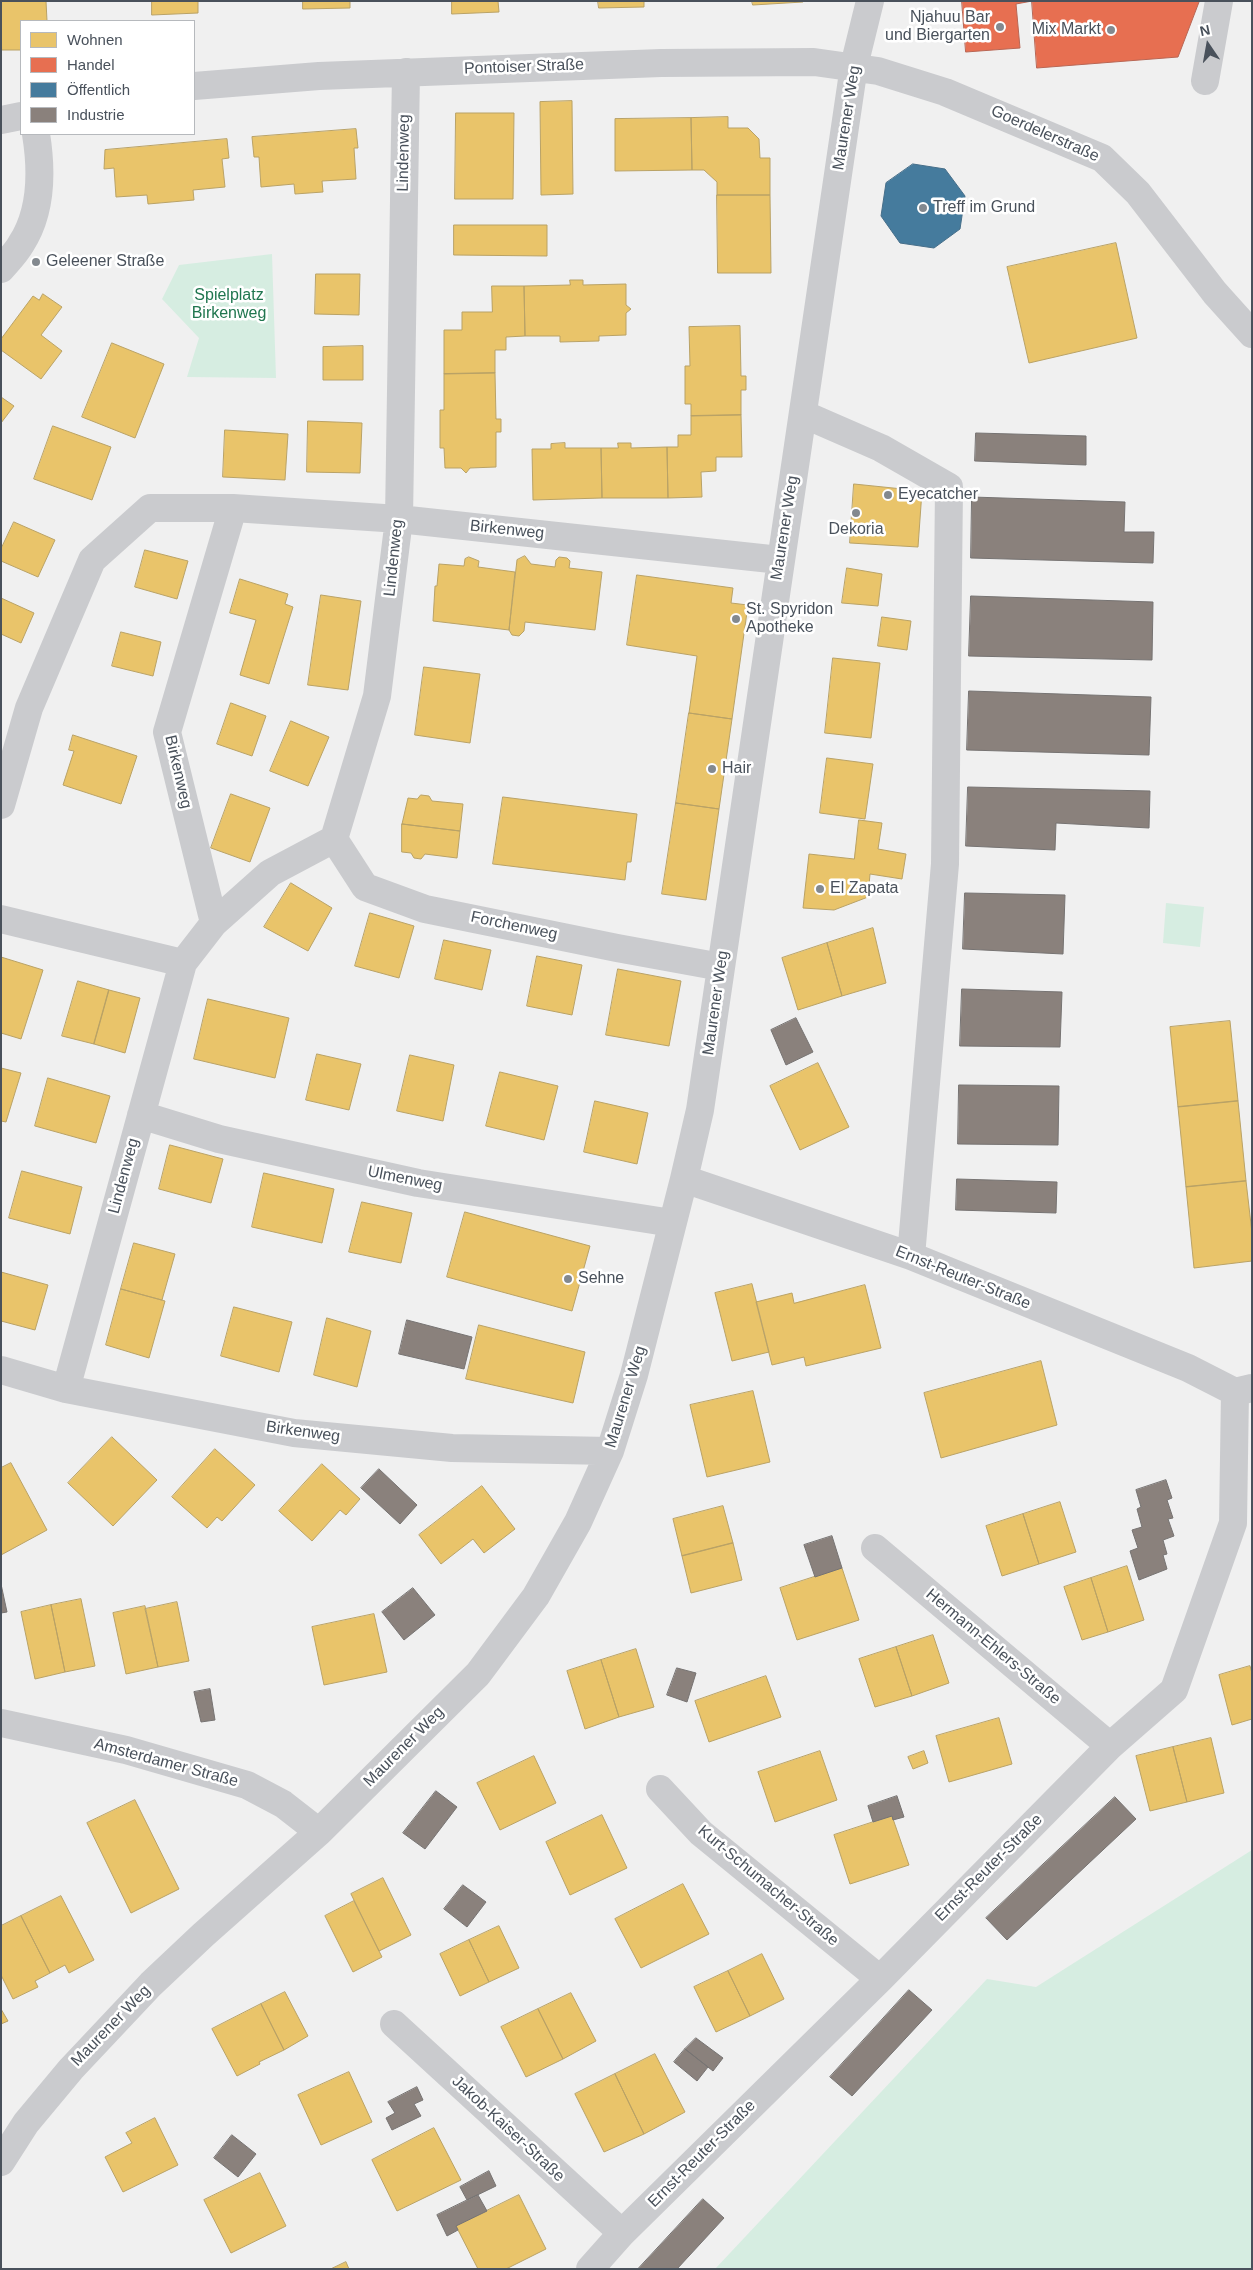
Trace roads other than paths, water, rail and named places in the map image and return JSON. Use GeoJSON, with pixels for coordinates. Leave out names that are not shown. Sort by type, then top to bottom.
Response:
{"type":"FeatureCollection","features":[{"type":"Feature","properties":{"kind":"street","name":"Maurener Weg"},"geometry":{"type":"LineString","coordinates":[[1,2162],[26,2123],[71,2069],[151,1984],[318,1832],[478,1674],[536,1596],[578,1522],[610,1451],[634,1375],[700,1110],[854,66],[870,1]]}},
{"type":"Feature","properties":{"kind":"street"},"geometry":{"type":"LineString","coordinates":[[1205,81],[1219,1]]}},
{"type":"Feature","properties":{"kind":"street","name":"Pontoiser Straße"},"geometry":{"type":"LineString","coordinates":[[195,86],[301,77],[661,63],[814,62],[854,66]]}},
{"type":"Feature","properties":{"kind":"street","name":"Goerdelerstraße"},"geometry":{"type":"LineString","coordinates":[[854,66],[878,71],[945,92],[1102,158],[1138,193],[1215,293],[1252,334]]}},
{"type":"Feature","properties":{"kind":"street","name":"Lindenweg"},"geometry":{"type":"LineString","coordinates":[[66,1389],[184,963],[214,923],[270,873],[334,839],[377,696],[399,519],[406,72]]}},
{"type":"Feature","properties":{"kind":"street"},"geometry":{"type":"LineString","coordinates":[[1,120],[20,116]]}},
{"type":"Feature","properties":{"kind":"street"},"geometry":{"type":"LineString","coordinates":[[1,268],[22,244],[36,209],[39,171],[36,135]]}},
{"type":"Feature","properties":{"kind":"street"},"geometry":{"type":"LineString","coordinates":[[803,414],[881,448],[949,487],[945,864],[911,1256]]}},
{"type":"Feature","properties":{"kind":"street","name":"Birkenweg"},"geometry":{"type":"LineString","coordinates":[[1,805],[29,708],[92,560],[150,508],[232,508],[399,519],[780,560]]}},
{"type":"Feature","properties":{"kind":"street","name":"Birkenweg"},"geometry":{"type":"LineString","coordinates":[[214,923],[167,732],[232,508]]}},
{"type":"Feature","properties":{"kind":"street","name":"Forchenweg"},"geometry":{"type":"LineString","coordinates":[[334,839],[365,887],[425,909],[721,967]]}},
{"type":"Feature","properties":{"kind":"street"},"geometry":{"type":"LineString","coordinates":[[1,919],[184,963]]}},
{"type":"Feature","properties":{"kind":"street","name":"Ulmenweg"},"geometry":{"type":"LineString","coordinates":[[141,1115],[219,1139],[418,1183],[672,1224]]}},
{"type":"Feature","properties":{"kind":"street","name":"Ernst-Reuter-Straße"},"geometry":{"type":"LineString","coordinates":[[590,2269],[622,2233],[880,1979],[1110,1746],[1174,1690],[1233,1523],[1243,1390],[911,1256],[684,1179]]}},
{"type":"Feature","properties":{"kind":"street","name":"Birkenweg"},"geometry":{"type":"LineString","coordinates":[[1,1370],[66,1389],[294,1433],[452,1448],[610,1451]]}},
{"type":"Feature","properties":{"kind":"street","name":"Hermann-Ehlers-Straße"},"geometry":{"type":"LineString","coordinates":[[875,1548],[1110,1746]]}},
{"type":"Feature","properties":{"kind":"street","name":"Amsterdamer Straße"},"geometry":{"type":"LineString","coordinates":[[1,1723],[126,1750],[247,1785],[283,1804],[318,1832]]}},
{"type":"Feature","properties":{"kind":"street","name":"Kurt-Schumacher-Straße"},"geometry":{"type":"LineString","coordinates":[[660,1789],[701,1832],[880,1979]]}},
{"type":"Feature","properties":{"kind":"street","name":"Jakob-Kaiser-Straße"},"geometry":{"type":"LineString","coordinates":[[394,2024],[622,2233]]}},
{"type":"Feature","properties":{"kind":"place","name":"Njahuu Bar und Biergarten"},"geometry":{"type":"Point","coordinates":[1000,27]}},
{"type":"Feature","properties":{"kind":"place","name":"Mix Markt"},"geometry":{"type":"Point","coordinates":[1111,30]}},
{"type":"Feature","properties":{"kind":"place","name":"Treff im Grund"},"geometry":{"type":"Point","coordinates":[923,208]}},
{"type":"Feature","properties":{"kind":"place","name":"Geleener Straße"},"geometry":{"type":"Point","coordinates":[36,262]}},
{"type":"Feature","properties":{"kind":"place","name":"Eyecatcher"},"geometry":{"type":"Point","coordinates":[888,495]}},
{"type":"Feature","properties":{"kind":"place","name":"Dekoria"},"geometry":{"type":"Point","coordinates":[856,513]}},
{"type":"Feature","properties":{"kind":"place","name":"St. Spyridon Apotheke"},"geometry":{"type":"Point","coordinates":[736,619]}},
{"type":"Feature","properties":{"kind":"place","name":"Hair"},"geometry":{"type":"Point","coordinates":[712,769]}},
{"type":"Feature","properties":{"kind":"place","name":"El Zapata"},"geometry":{"type":"Point","coordinates":[820,889]}},
{"type":"Feature","properties":{"kind":"place","name":"Sehne"},"geometry":{"type":"Point","coordinates":[568,1279]}},
{"type":"Feature","properties":{"kind":"park label","name":"Spielplatz Birkenweg"},"geometry":{"type":"Point","coordinates":[229,305]}}]}
